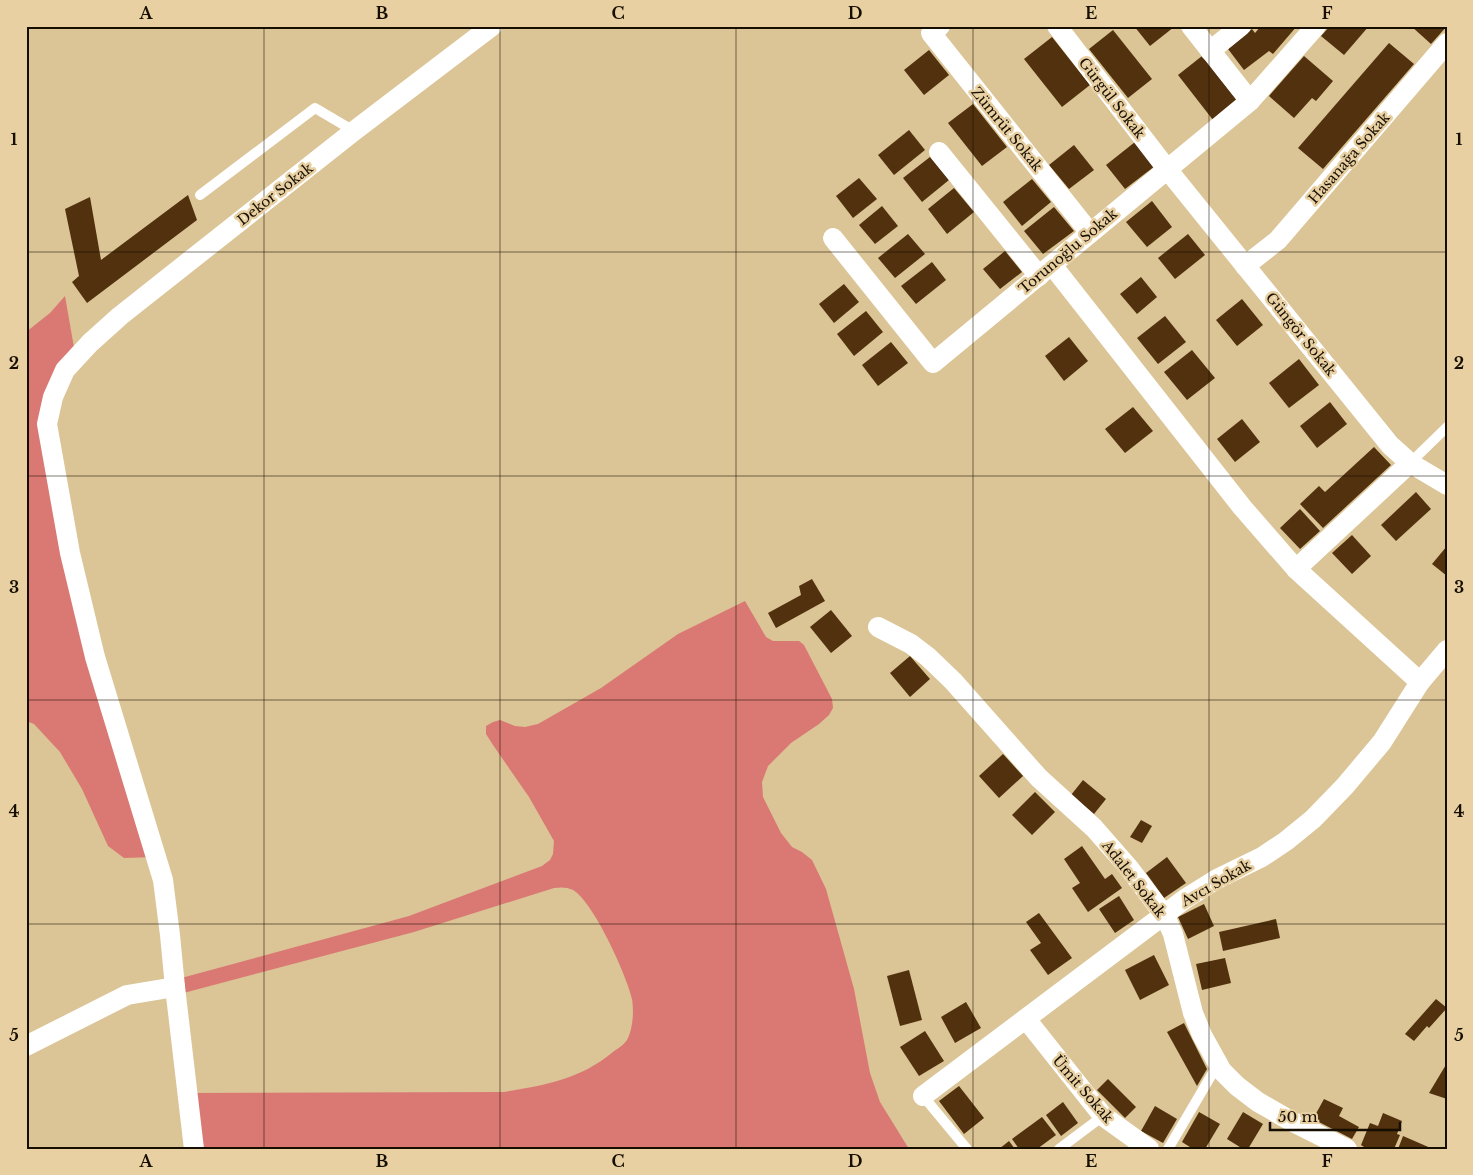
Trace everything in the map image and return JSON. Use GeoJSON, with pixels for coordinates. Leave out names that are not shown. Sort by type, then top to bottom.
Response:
{"type":"FeatureCollection","features":[{"type":"Feature","properties":{"kind":"street","name":"Dekor Sokak"},"geometry":{"type":"LineString","coordinates":[[194,1149],[162,880],[95,657],[70,553],[47,424],[53,397],[65,370],[90,343],[120,316],[354,131],[492,26]]}},
{"type":"Feature","properties":{"kind":"street","name":"Zümrüt Sokak"},"geometry":{"type":"LineString","coordinates":[[940,26],[931,33],[1090,233]]}},
{"type":"Feature","properties":{"kind":"street","name":"Gürgül Sokak"},"geometry":{"type":"LineString","coordinates":[[1057,26],[1167,169]]}},
{"type":"Feature","properties":{"kind":"street"},"geometry":{"type":"LineString","coordinates":[[1191,26],[1250,101]]}},
{"type":"Feature","properties":{"kind":"street"},"geometry":{"type":"LineString","coordinates":[[1210,51],[1241,26]]}},
{"type":"Feature","properties":{"kind":"street","name":"Torunoğlu Sokak"},"geometry":{"type":"LineString","coordinates":[[833,238],[933,364],[1250,101],[1316,26]]}},
{"type":"Feature","properties":{"kind":"street","name":"Hasanağa Sokak"},"geometry":{"type":"LineString","coordinates":[[1245,266],[1278,240],[1447,43]]}},
{"type":"Feature","properties":{"kind":"street"},"geometry":{"type":"LineString","coordinates":[[939,152],[1045,270],[1296,569],[1420,682]]}},
{"type":"Feature","properties":{"kind":"street","name":"Güngör Sokak"},"geometry":{"type":"LineString","coordinates":[[1167,169],[1390,445],[1410,463],[1447,485]]}},
{"type":"Feature","properties":{"kind":"street"},"geometry":{"type":"LineString","coordinates":[[1296,569],[1410,463]]}},
{"type":"Feature","properties":{"kind":"street","name":"Adalet Sokak"},"geometry":{"type":"LineString","coordinates":[[878,627],[911,644],[953,681],[1039,778],[1100,835],[1129,868],[1164,916],[1173,934],[1193,1013],[1202,1035],[1218,1064],[1237,1086],[1258,1102],[1291,1121],[1347,1149]]}},
{"type":"Feature","properties":{"kind":"street","name":"Avcı Sokak"},"geometry":{"type":"LineString","coordinates":[[923,1096],[1185,899],[1217,879],[1262,857],[1286,841],[1313,819],[1345,786],[1382,742],[1420,682],[1447,650]]}},
{"type":"Feature","properties":{"kind":"street"},"geometry":{"type":"LineString","coordinates":[[26,1046],[127,995],[175,987]]}},
{"type":"Feature","properties":{"kind":"street","name":"Ümit Sokak"},"geometry":{"type":"LineString","coordinates":[[1026,1019],[1103,1116],[1149,1149]]}},
{"type":"Feature","properties":{"kind":"lane"},"geometry":{"type":"LineString","coordinates":[[200,195],[316,108],[354,131]]}},
{"type":"Feature","properties":{"kind":"lane"},"geometry":{"type":"LineString","coordinates":[[1410,463],[1447,427]]}},
{"type":"Feature","properties":{"kind":"lane"},"geometry":{"type":"LineString","coordinates":[[1168,1149],[1218,1064]]}},
{"type":"Feature","properties":{"kind":"lane"},"geometry":{"type":"LineString","coordinates":[[923,1096],[967,1149]]}},
{"type":"Feature","properties":{"kind":"lane"},"geometry":{"type":"LineString","coordinates":[[1059,1149],[1103,1116]]}},
{"type":"Feature","properties":{"kind":"shaded area"},"geometry":{"type":"Polygon","coordinates":[[[65,296],[76,359],[53,397],[54,468],[156,857],[124,858],[108,846],[82,789],[60,752],[34,724],[26,721],[26,332],[50,313],[65,296]]]}},
{"type":"Feature","properties":{"kind":"shaded area"},"geometry":{"type":"Polygon","coordinates":[[[745,601],[766,637],[773,641],[799,641],[804,645],[832,699],[833,708],[829,715],[791,743],[768,766],[762,782],[763,797],[781,833],[792,847],[812,860],[826,889],[854,989],[870,1073],[880,1102],[909,1149],[194,1149],[188,1093],[504,1092],[548,1084],[574,1075],[600,1061],[624,1044],[631,1031],[632,1020],[633,1004],[629,988],[608,940],[590,908],[573,890],[562,887],[414,932],[176,995],[174,980],[409,916],[542,866],[550,860],[553,854],[554,841],[529,797],[486,734],[486,726],[500,720],[515,726],[525,727],[538,724],[601,688],[678,634],[745,601]]]}},
{"type":"Feature","properties":{"kind":"building"},"geometry":{"type":"Polygon","coordinates":[[[1134,26],[1173,26],[1174,27],[1150,46],[1134,26]]]}},
{"type":"Feature","properties":{"kind":"building"},"geometry":{"type":"Polygon","coordinates":[[[1261,26],[1297,26],[1273,54],[1269,51],[1244,70],[1228,49],[1252,29],[1255,33],[1261,26]]]}},
{"type":"Feature","properties":{"kind":"building"},"geometry":{"type":"Polygon","coordinates":[[[1330,26],[1369,26],[1344,55],[1321,36],[1330,26]]]}},
{"type":"Feature","properties":{"kind":"building"},"geometry":{"type":"Polygon","coordinates":[[[1411,26],[1447,26],[1431,44],[1411,26]]]}},
{"type":"Feature","properties":{"kind":"building"},"geometry":{"type":"Polygon","coordinates":[[[1113,30],[1152,79],[1128,98],[1089,49],[1113,30]]]}},
{"type":"Feature","properties":{"kind":"building"},"geometry":{"type":"Polygon","coordinates":[[[1052,37],[1090,85],[1062,107],[1024,59],[1052,37]]]}},
{"type":"Feature","properties":{"kind":"building"},"geometry":{"type":"Polygon","coordinates":[[[1389,43],[1414,64],[1323,169],[1298,148],[1389,43]]]}},
{"type":"Feature","properties":{"kind":"building"},"geometry":{"type":"Polygon","coordinates":[[[929,50],[949,75],[924,95],[904,70],[929,50]]]}},
{"type":"Feature","properties":{"kind":"building"},"geometry":{"type":"Polygon","coordinates":[[[1202,56],[1237,100],[1213,120],[1178,75],[1202,56]]]}},
{"type":"Feature","properties":{"kind":"building"},"geometry":{"type":"Polygon","coordinates":[[[1304,56],[1333,81],[1316,101],[1312,98],[1294,118],[1269,96],[1304,56]]]}},
{"type":"Feature","properties":{"kind":"building"},"geometry":{"type":"Polygon","coordinates":[[[973,104],[1007,147],[982,166],[948,123],[973,104]]]}},
{"type":"Feature","properties":{"kind":"building"},"geometry":{"type":"Polygon","coordinates":[[[909,130],[925,150],[894,175],[878,155],[909,130]]]}},
{"type":"Feature","properties":{"kind":"building"},"geometry":{"type":"Polygon","coordinates":[[[1135,142],[1155,166],[1125,189],[1106,165],[1135,142]]]}},
{"type":"Feature","properties":{"kind":"building"},"geometry":{"type":"Polygon","coordinates":[[[1074,145],[1094,170],[1069,189],[1049,165],[1074,145]]]}},
{"type":"Feature","properties":{"kind":"building"},"geometry":{"type":"Polygon","coordinates":[[[930,157],[949,180],[922,202],[903,178],[930,157]]]}},
{"type":"Feature","properties":{"kind":"building"},"geometry":{"type":"Polygon","coordinates":[[[859,178],[877,199],[853,218],[836,196],[859,178]]]}},
{"type":"Feature","properties":{"kind":"building"},"geometry":{"type":"Polygon","coordinates":[[[1032,179],[1051,202],[1022,226],[1003,202],[1032,179]]]}},
{"type":"Feature","properties":{"kind":"building"},"geometry":{"type":"Polygon","coordinates":[[[954,188],[974,212],[947,234],[928,209],[954,188]]]}},
{"type":"Feature","properties":{"kind":"building"},"geometry":{"type":"Polygon","coordinates":[[[188,195],[197,220],[87,303],[72,282],[79,276],[65,209],[90,197],[101,260],[188,195]]]}},
{"type":"Feature","properties":{"kind":"building"},"geometry":{"type":"Polygon","coordinates":[[[1152,201],[1172,227],[1147,247],[1126,222],[1152,201]]]}},
{"type":"Feature","properties":{"kind":"building"},"geometry":{"type":"Polygon","coordinates":[[[882,206],[898,226],[875,244],[859,225],[882,206]]]}},
{"type":"Feature","properties":{"kind":"building"},"geometry":{"type":"Polygon","coordinates":[[[1054,207],[1074,231],[1043,254],[1024,231],[1054,207]]]}},
{"type":"Feature","properties":{"kind":"building"},"geometry":{"type":"Polygon","coordinates":[[[908,234],[925,254],[895,278],[878,258],[908,234]]]}},
{"type":"Feature","properties":{"kind":"building"},"geometry":{"type":"Polygon","coordinates":[[[1188,234],[1205,255],[1175,279],[1158,258],[1188,234]]]}},
{"type":"Feature","properties":{"kind":"building"},"geometry":{"type":"Polygon","coordinates":[[[1005,251],[1022,272],[1000,289],[983,269],[1005,251]]]}},
{"type":"Feature","properties":{"kind":"building"},"geometry":{"type":"Polygon","coordinates":[[[932,262],[946,280],[916,304],[901,286],[932,262]]]}},
{"type":"Feature","properties":{"kind":"building"},"geometry":{"type":"Polygon","coordinates":[[[1141,277],[1157,297],[1137,314],[1120,294],[1141,277]]]}},
{"type":"Feature","properties":{"kind":"building"},"geometry":{"type":"Polygon","coordinates":[[[844,284],[859,302],[834,323],[819,304],[844,284]]]}},
{"type":"Feature","properties":{"kind":"building"},"geometry":{"type":"Polygon","coordinates":[[[1242,299],[1263,325],[1237,346],[1216,320],[1242,299]]]}},
{"type":"Feature","properties":{"kind":"building"},"geometry":{"type":"Polygon","coordinates":[[[866,311],[883,332],[854,356],[837,334],[866,311]]]}},
{"type":"Feature","properties":{"kind":"building"},"geometry":{"type":"Polygon","coordinates":[[[1165,316],[1186,342],[1158,364],[1137,338],[1165,316]]]}},
{"type":"Feature","properties":{"kind":"building"},"geometry":{"type":"Polygon","coordinates":[[[1069,337],[1088,361],[1064,381],[1045,356],[1069,337]]]}},
{"type":"Feature","properties":{"kind":"building"},"geometry":{"type":"Polygon","coordinates":[[[891,342],[908,363],[878,386],[862,365],[891,342]]]}},
{"type":"Feature","properties":{"kind":"building"},"geometry":{"type":"Polygon","coordinates":[[[1192,350],[1215,378],[1187,400],[1164,372],[1192,350]]]}},
{"type":"Feature","properties":{"kind":"building"},"geometry":{"type":"Polygon","coordinates":[[[1299,359],[1319,385],[1289,408],[1269,383],[1299,359]]]}},
{"type":"Feature","properties":{"kind":"building"},"geometry":{"type":"Polygon","coordinates":[[[1330,402],[1347,424],[1317,448],[1300,426],[1330,402]]]}},
{"type":"Feature","properties":{"kind":"building"},"geometry":{"type":"Polygon","coordinates":[[[1133,407],[1153,431],[1125,453],[1105,429],[1133,407]]]}},
{"type":"Feature","properties":{"kind":"building"},"geometry":{"type":"Polygon","coordinates":[[[1242,419],[1260,442],[1235,462],[1217,439],[1242,419]]]}},
{"type":"Feature","properties":{"kind":"building"},"geometry":{"type":"Polygon","coordinates":[[[1374,447],[1391,465],[1323,528],[1300,504],[1319,486],[1325,492],[1374,447]]]}},
{"type":"Feature","properties":{"kind":"building"},"geometry":{"type":"Polygon","coordinates":[[[1416,492],[1431,509],[1396,541],[1381,525],[1416,492]]]}},
{"type":"Feature","properties":{"kind":"building"},"geometry":{"type":"Polygon","coordinates":[[[1300,509],[1320,531],[1300,549],[1280,528],[1300,509]]]}},
{"type":"Feature","properties":{"kind":"building"},"geometry":{"type":"Polygon","coordinates":[[[1352,535],[1371,556],[1352,574],[1332,553],[1352,535]]]}},
{"type":"Feature","properties":{"kind":"building"},"geometry":{"type":"Polygon","coordinates":[[[1447,546],[1447,576],[1432,564],[1447,546]]]}},
{"type":"Feature","properties":{"kind":"building"},"geometry":{"type":"Polygon","coordinates":[[[812,579],[825,601],[776,628],[768,613],[801,595],[799,586],[812,579]]]}},
{"type":"Feature","properties":{"kind":"building"},"geometry":{"type":"Polygon","coordinates":[[[831,610],[852,636],[831,653],[810,627],[831,610]]]}},
{"type":"Feature","properties":{"kind":"building"},"geometry":{"type":"Polygon","coordinates":[[[910,656],[930,679],[910,697],[890,673],[910,656]]]}},
{"type":"Feature","properties":{"kind":"building"},"geometry":{"type":"Polygon","coordinates":[[[1003,754],[1023,776],[999,798],[979,776],[1003,754]]]}},
{"type":"Feature","properties":{"kind":"building"},"geometry":{"type":"Polygon","coordinates":[[[1083,780],[1106,799],[1094,814],[1071,795],[1083,780]]]}},
{"type":"Feature","properties":{"kind":"building"},"geometry":{"type":"Polygon","coordinates":[[[1035,792],[1055,812],[1032,835],[1012,815],[1035,792]]]}},
{"type":"Feature","properties":{"kind":"building"},"geometry":{"type":"Polygon","coordinates":[[[1141,820],[1152,826],[1142,843],[1130,837],[1141,820]]]}},
{"type":"Feature","properties":{"kind":"building"},"geometry":{"type":"Polygon","coordinates":[[[1082,846],[1105,879],[1112,874],[1122,888],[1088,912],[1072,888],[1080,883],[1064,859],[1082,846]]]}},
{"type":"Feature","properties":{"kind":"building"},"geometry":{"type":"Polygon","coordinates":[[[1167,857],[1186,883],[1164,898],[1146,873],[1167,857]]]}},
{"type":"Feature","properties":{"kind":"building"},"geometry":{"type":"Polygon","coordinates":[[[1119,896],[1134,920],[1115,933],[1099,909],[1119,896]]]}},
{"type":"Feature","properties":{"kind":"building"},"geometry":{"type":"Polygon","coordinates":[[[1204,904],[1214,926],[1188,939],[1178,917],[1204,904]]]}},
{"type":"Feature","properties":{"kind":"building"},"geometry":{"type":"Polygon","coordinates":[[[1039,913],[1072,958],[1048,975],[1030,950],[1041,943],[1026,922],[1039,913]]]}},
{"type":"Feature","properties":{"kind":"building"},"geometry":{"type":"Polygon","coordinates":[[[1276,919],[1280,938],[1223,951],[1219,932],[1276,919]]]}},
{"type":"Feature","properties":{"kind":"building"},"geometry":{"type":"Polygon","coordinates":[[[1154,955],[1169,985],[1140,1000],[1125,970],[1154,955]]]}},
{"type":"Feature","properties":{"kind":"building"},"geometry":{"type":"Polygon","coordinates":[[[1225,958],[1231,983],[1202,990],[1196,964],[1225,958]]]}},
{"type":"Feature","properties":{"kind":"building"},"geometry":{"type":"Polygon","coordinates":[[[909,970],[922,1020],[900,1026],[887,976],[909,970]]]}},
{"type":"Feature","properties":{"kind":"building"},"geometry":{"type":"Polygon","coordinates":[[[1436,999],[1447,1008],[1414,1041],[1405,1034],[1436,999]]]}},
{"type":"Feature","properties":{"kind":"building"},"geometry":{"type":"Polygon","coordinates":[[[966,1002],[981,1028],[955,1043],[941,1017],[966,1002]]]}},
{"type":"Feature","properties":{"kind":"building"},"geometry":{"type":"Polygon","coordinates":[[[1184,1023],[1207,1069],[1197,1086],[1167,1032],[1184,1023]]]}},
{"type":"Feature","properties":{"kind":"building"},"geometry":{"type":"Polygon","coordinates":[[[925,1031],[944,1061],[919,1076],[900,1047],[925,1031]]]}},
{"type":"Feature","properties":{"kind":"building"},"geometry":{"type":"Polygon","coordinates":[[[1447,1063],[1447,1099],[1429,1093],[1447,1063]]]}},
{"type":"Feature","properties":{"kind":"building"},"geometry":{"type":"Polygon","coordinates":[[[1108,1079],[1136,1107],[1125,1118],[1097,1090],[1108,1079]]]}},
{"type":"Feature","properties":{"kind":"building"},"geometry":{"type":"Polygon","coordinates":[[[959,1086],[984,1118],[964,1134],[939,1101],[959,1086]]]}},
{"type":"Feature","properties":{"kind":"building"},"geometry":{"type":"Polygon","coordinates":[[[1324,1099],[1343,1108],[1339,1116],[1359,1127],[1352,1139],[1313,1119],[1324,1099]]]}},
{"type":"Feature","properties":{"kind":"building"},"geometry":{"type":"Polygon","coordinates":[[[1063,1102],[1078,1123],[1061,1136],[1046,1115],[1063,1102]]]}},
{"type":"Feature","properties":{"kind":"building"},"geometry":{"type":"Polygon","coordinates":[[[1155,1106],[1177,1119],[1163,1143],[1141,1131],[1155,1106]]]}},
{"type":"Feature","properties":{"kind":"building"},"geometry":{"type":"Polygon","coordinates":[[[1199,1112],[1220,1124],[1205,1149],[1193,1149],[1182,1142],[1199,1112]]]}},
{"type":"Feature","properties":{"kind":"building"},"geometry":{"type":"Polygon","coordinates":[[[1243,1112],[1263,1124],[1248,1149],[1243,1149],[1227,1139],[1243,1112]]]}},
{"type":"Feature","properties":{"kind":"building"},"geometry":{"type":"Polygon","coordinates":[[[1383,1113],[1402,1121],[1397,1134],[1400,1135],[1394,1149],[1367,1149],[1361,1145],[1370,1123],[1378,1126],[1383,1113]]]}},
{"type":"Feature","properties":{"kind":"building"},"geometry":{"type":"Polygon","coordinates":[[[1042,1117],[1056,1135],[1037,1149],[1019,1149],[1012,1139],[1042,1117]]]}},
{"type":"Feature","properties":{"kind":"building"},"geometry":{"type":"Polygon","coordinates":[[[1403,1136],[1433,1149],[1398,1149],[1403,1136]]]}},
{"type":"Feature","properties":{"kind":"building"},"geometry":{"type":"Polygon","coordinates":[[[1009,1141],[1015,1149],[999,1149],[1009,1141]]]}}]}
